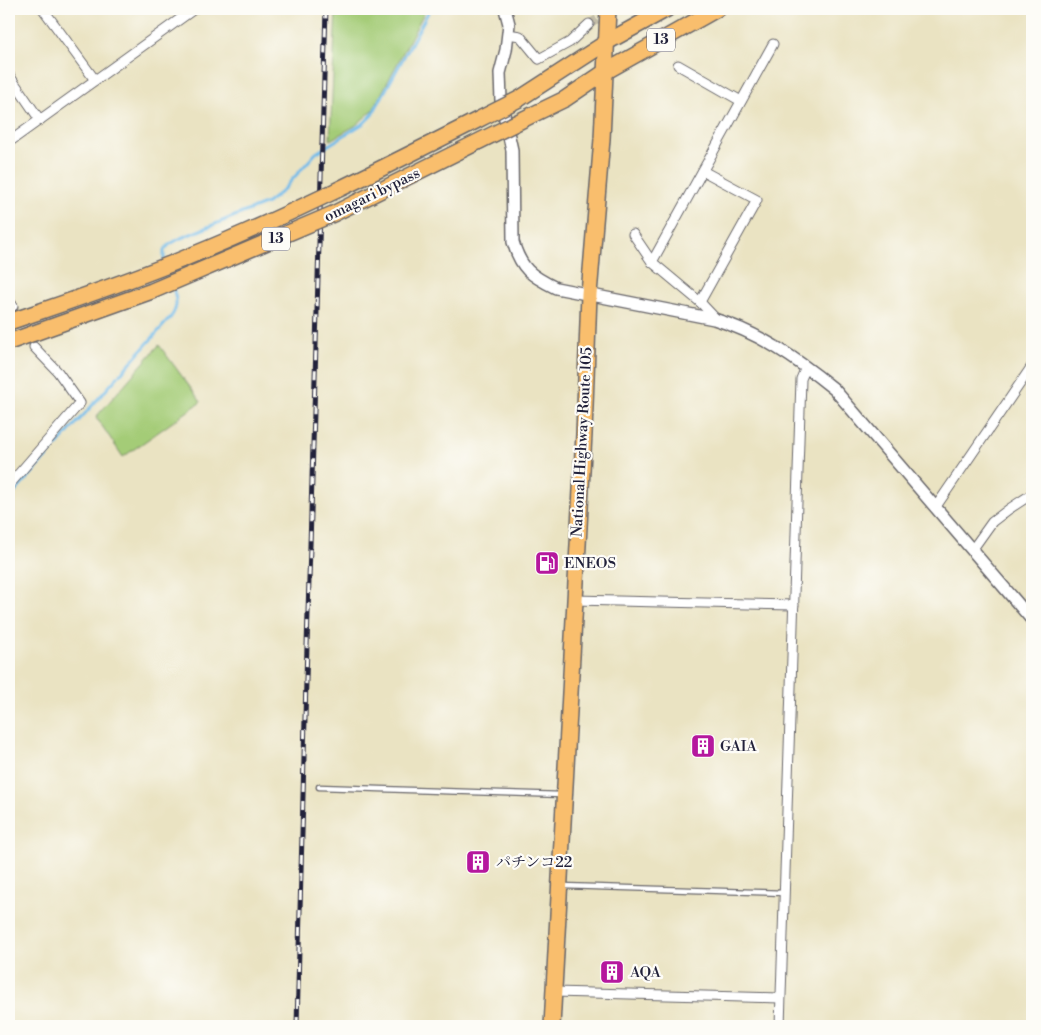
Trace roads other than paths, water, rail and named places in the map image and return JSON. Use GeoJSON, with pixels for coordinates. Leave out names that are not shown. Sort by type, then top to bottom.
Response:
{"type":"FeatureCollection","features":[{"type":"Feature","properties":{"kind":"highway","name":"National Highway Route 105"},"geometry":{"type":"LineString","coordinates":[[552,1026],[584,434],[589,294],[602,139],[608,9]]}},
{"type":"Feature","properties":{"kind":"highway","name":"omagari bypass"},"geometry":{"type":"LineString","coordinates":[[9,322],[104,290],[208,248],[347,185],[519,99],[607,42],[667,9]]}},
{"type":"Feature","properties":{"kind":"highway","name":"omagari bypass"},"geometry":{"type":"LineString","coordinates":[[9,342],[152,291],[381,192],[565,99],[605,72],[717,9]]}},
{"type":"Feature","properties":{"kind":"street"},"geometry":{"type":"LineString","coordinates":[[43,9],[95,80]]}},
{"type":"Feature","properties":{"kind":"street"},"geometry":{"type":"LineString","coordinates":[[9,142],[194,9]]}},
{"type":"Feature","properties":{"kind":"street"},"geometry":{"type":"LineString","coordinates":[[505,9],[509,24],[506,50],[500,73],[501,101],[512,150],[513,242],[524,268],[536,278],[556,288],[718,320],[770,342],[834,389],[1032,620]]}},
{"type":"Feature","properties":{"kind":"street"},"geometry":{"type":"LineString","coordinates":[[508,34],[520,36],[539,59],[570,42],[589,24]]}},
{"type":"Feature","properties":{"kind":"street"},"geometry":{"type":"LineString","coordinates":[[652,262],[773,44]]}},
{"type":"Feature","properties":{"kind":"street"},"geometry":{"type":"LineString","coordinates":[[678,65],[741,101]]}},
{"type":"Feature","properties":{"kind":"street"},"geometry":{"type":"LineString","coordinates":[[9,75],[40,120]]}},
{"type":"Feature","properties":{"kind":"street"},"geometry":{"type":"LineString","coordinates":[[700,302],[757,200],[703,171]]}},
{"type":"Feature","properties":{"kind":"street"},"geometry":{"type":"LineString","coordinates":[[633,234],[652,262],[700,302],[718,320]]}},
{"type":"Feature","properties":{"kind":"street"},"geometry":{"type":"LineString","coordinates":[[9,486],[80,403],[58,372],[34,347]]}},
{"type":"Feature","properties":{"kind":"street"},"geometry":{"type":"LineString","coordinates":[[935,508],[1032,366]]}},
{"type":"Feature","properties":{"kind":"street"},"geometry":{"type":"LineString","coordinates":[[780,1026],[801,379],[806,367]]}},
{"type":"Feature","properties":{"kind":"street"},"geometry":{"type":"LineString","coordinates":[[972,550],[992,522],[1032,494]]}},
{"type":"Feature","properties":{"kind":"street"},"geometry":{"type":"LineString","coordinates":[[574,600],[794,605]]}},
{"type":"Feature","properties":{"kind":"street"},"geometry":{"type":"LineString","coordinates":[[554,992],[780,998]]}},
{"type":"Feature","properties":{"kind":"lane"},"geometry":{"type":"LineString","coordinates":[[319,787],[564,795]]}},
{"type":"Feature","properties":{"kind":"lane"},"geometry":{"type":"LineString","coordinates":[[559,886],[784,893]]}},
{"type":"Feature","properties":{"kind":"waterway"},"geometry":{"type":"LineString","coordinates":[[164,261],[164,250],[170,244],[267,203],[281,192],[316,153],[364,123],[372,115],[430,9]]}},
{"type":"Feature","properties":{"kind":"waterway"},"geometry":{"type":"LineString","coordinates":[[9,499],[171,317],[176,303],[173,288]]}},
{"type":"Feature","properties":{"kind":"tunnel"},"geometry":{"type":"LineString","coordinates":[[589,24],[617,9]]}},
{"type":"Feature","properties":{"kind":"tunnel"},"geometry":{"type":"LineString","coordinates":[[13,306],[34,347]]}},
{"type":"Feature","properties":{"kind":"railway"},"geometry":{"type":"LineString","coordinates":[[297,1026],[326,9]]}},
{"type":"Feature","properties":{"kind":"place","name":"ENEOS"},"geometry":{"type":"Point","coordinates":[547,563]}},
{"type":"Feature","properties":{"kind":"place","name":"GAIA"},"geometry":{"type":"Point","coordinates":[703,746]}},
{"type":"Feature","properties":{"kind":"place","name":"パチンコ22"},"geometry":{"type":"Point","coordinates":[478,862]}},
{"type":"Feature","properties":{"kind":"place","name":"AQA"},"geometry":{"type":"Point","coordinates":[612,972]}}]}
